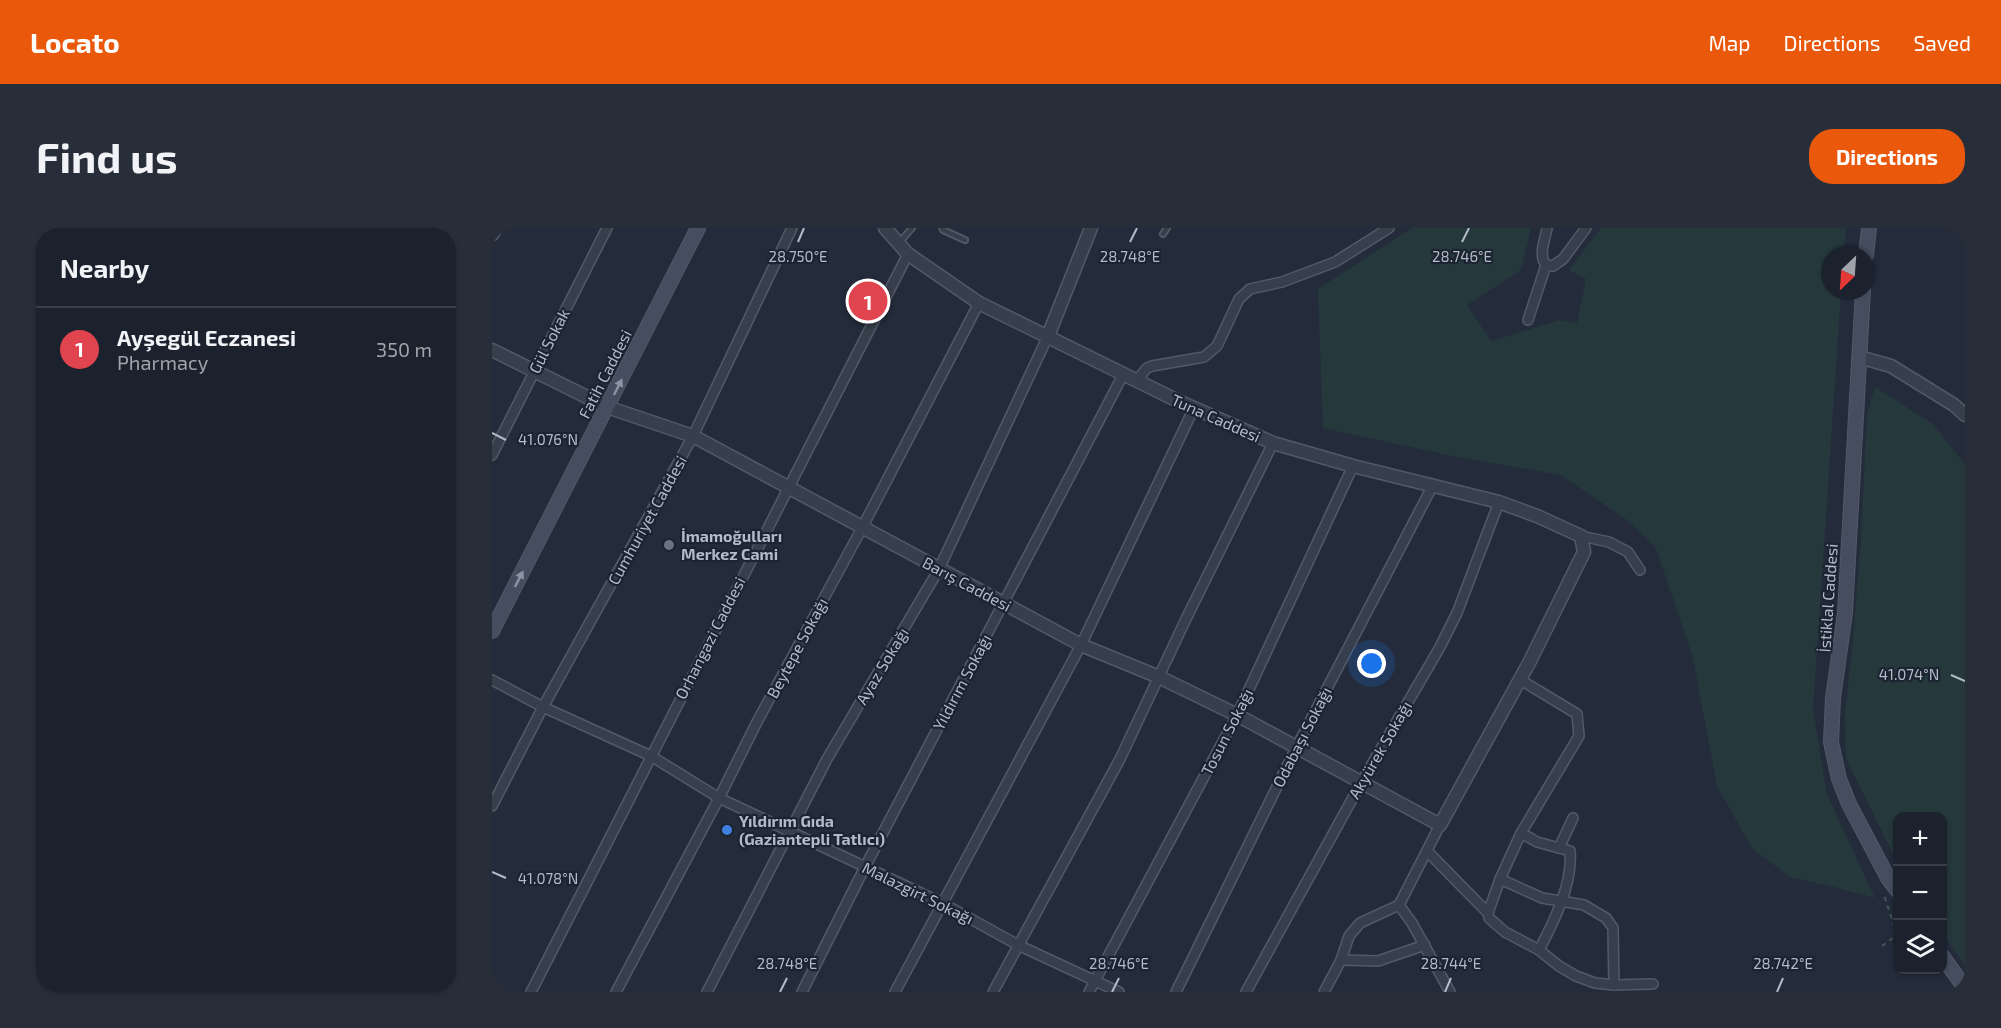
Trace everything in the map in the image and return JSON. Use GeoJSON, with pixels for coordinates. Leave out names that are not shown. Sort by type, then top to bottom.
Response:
{"type":"FeatureCollection","features":[{"type":"Feature","properties":{"kind":"main road"},"geometry":{"type":"LineString","coordinates":[[492,234],[495,228]]}},
{"type":"Feature","properties":{"kind":"main road","name":"Fatih Caddesi"},"geometry":{"type":"LineString","coordinates":[[492,631],[698,228]]}},
{"type":"Feature","properties":{"kind":"main road"},"geometry":{"type":"LineString","coordinates":[[1867,246],[1869,228]]}},
{"type":"Feature","properties":{"kind":"main road","name":"İstiklal Caddesi"},"geometry":{"type":"LineString","coordinates":[[1862,300],[1845,613],[1833,698],[1831,742],[1839,779],[1849,804],[1893,884]]}},
{"type":"Feature","properties":{"kind":"main road"},"geometry":{"type":"LineString","coordinates":[[1947,963],[1965,987]]}},
{"type":"Feature","properties":{"kind":"street","name":"Gül Sokak"},"geometry":{"type":"LineString","coordinates":[[492,455],[607,228]]}},
{"type":"Feature","properties":{"kind":"street","name":"Cumhuriyet Caddesi"},"geometry":{"type":"LineString","coordinates":[[492,806],[543,707],[693,436],[792,228]]}},
{"type":"Feature","properties":{"kind":"street","name":"Tuna Caddesi"},"geometry":{"type":"LineString","coordinates":[[885,228],[908,254],[979,303],[1194,408],[1273,443],[1499,502],[1581,536]]}},
{"type":"Feature","properties":{"kind":"street"},"geometry":{"type":"LineString","coordinates":[[1048,336],[1091,228]]}},
{"type":"Feature","properties":{"kind":"street"},"geometry":{"type":"LineString","coordinates":[[1137,380],[1147,368],[1152,366],[1204,357],[1210,353],[1217,346],[1239,299],[1250,289],[1282,282],[1335,262],[1389,228]]}},
{"type":"Feature","properties":{"kind":"street"},"geometry":{"type":"LineString","coordinates":[[1547,228],[1542,253],[1543,261],[1546,265],[1553,266],[1563,259],[1586,228]]}},
{"type":"Feature","properties":{"kind":"street","name":"Orhangazi Caddesi"},"geometry":{"type":"LineString","coordinates":[[531,992],[908,254]]}},
{"type":"Feature","properties":{"kind":"street"},"geometry":{"type":"LineString","coordinates":[[1528,320],[1546,265]]}},
{"type":"Feature","properties":{"kind":"street","name":"Beytepe Sokağı"},"geometry":{"type":"LineString","coordinates":[[616,992],[979,303]]}},
{"type":"Feature","properties":{"kind":"street","name":"Ayaz Sokağı"},"geometry":{"type":"LineString","coordinates":[[707,992],[827,759],[939,569],[1048,336]]}},
{"type":"Feature","properties":{"kind":"street","name":"Barış Caddesi"},"geometry":{"type":"LineString","coordinates":[[492,350],[607,407],[693,436],[1081,645],[1159,676],[1237,715],[1440,825]]}},
{"type":"Feature","properties":{"kind":"street"},"geometry":{"type":"LineString","coordinates":[[1859,357],[1891,366],[1954,405],[1965,415]]}},
{"type":"Feature","properties":{"kind":"street","name":"Yıldırım Sokağı"},"geometry":{"type":"LineString","coordinates":[[802,992],[1124,373]]}},
{"type":"Feature","properties":{"kind":"street"},"geometry":{"type":"LineString","coordinates":[[895,992],[1081,645],[1194,408]]}},
{"type":"Feature","properties":{"kind":"street"},"geometry":{"type":"LineString","coordinates":[[993,992],[1120,759],[1273,443]]}},
{"type":"Feature","properties":{"kind":"street","name":"Tosun Sokağı"},"geometry":{"type":"LineString","coordinates":[[1089,992],[1237,715],[1353,465]]}},
{"type":"Feature","properties":{"kind":"street","name":"Odabaşı Sokağı"},"geometry":{"type":"LineString","coordinates":[[1176,992],[1296,748],[1433,484]]}},
{"type":"Feature","properties":{"kind":"street","name":"Akyürek Sokağı"},"geometry":{"type":"LineString","coordinates":[[1246,992],[1361,783],[1440,647],[1457,614],[1499,502]]}},
{"type":"Feature","properties":{"kind":"street"},"geometry":{"type":"LineString","coordinates":[[1324,992],[1341,960],[1348,936],[1360,923],[1399,906],[1440,825],[1529,663],[1584,552],[1581,536],[1609,542],[1628,552],[1640,570]]}},
{"type":"Feature","properties":{"kind":"street"},"geometry":{"type":"LineString","coordinates":[[1488,913],[1500,879],[1521,833],[1579,736],[1577,714],[1519,679]]}},
{"type":"Feature","properties":{"kind":"street","name":"Malazgirt Sokağı"},"geometry":{"type":"LineString","coordinates":[[492,680],[543,707],[651,756],[719,798],[942,903],[1018,945],[1119,992]]}},
{"type":"Feature","properties":{"kind":"street"},"geometry":{"type":"LineString","coordinates":[[1559,848],[1573,818]]}},
{"type":"Feature","properties":{"kind":"street"},"geometry":{"type":"LineString","coordinates":[[1521,833],[1537,842],[1570,851],[1571,868],[1556,919],[1539,950]]}},
{"type":"Feature","properties":{"kind":"street"},"geometry":{"type":"LineString","coordinates":[[1427,851],[1488,913],[1489,918],[1505,932],[1539,950],[1558,966],[1595,983],[1653,984]]}},
{"type":"Feature","properties":{"kind":"street"},"geometry":{"type":"LineString","coordinates":[[1500,879],[1542,898],[1584,905],[1606,918],[1613,928],[1614,985]]}},
{"type":"Feature","properties":{"kind":"street"},"geometry":{"type":"LineString","coordinates":[[1399,906],[1425,945],[1450,992]]}},
{"type":"Feature","properties":{"kind":"street"},"geometry":{"type":"LineString","coordinates":[[1341,960],[1378,961],[1425,945]]}},
{"type":"Feature","properties":{"kind":"lane"},"geometry":{"type":"LineString","coordinates":[[899,243],[912,228]]}},
{"type":"Feature","properties":{"kind":"lane"},"geometry":{"type":"LineString","coordinates":[[942,228],[943,231],[965,240]]}},
{"type":"Feature","properties":{"kind":"lane"},"geometry":{"type":"LineString","coordinates":[[1163,234],[1167,228]]}},
{"type":"Feature","properties":{"kind":"path"},"geometry":{"type":"LineString","coordinates":[[1882,946],[1897,935],[1883,892],[1888,878]]}},
{"type":"Feature","properties":{"kind":"green space"},"geometry":{"type":"Polygon","coordinates":[[[1412,228],[1531,228],[1521,270],[1467,305],[1491,341],[1560,320],[1577,323],[1586,279],[1569,270],[1601,228],[1846,228],[1845,246],[1821,246],[1821,300],[1840,300],[1813,710],[1827,795],[1875,898],[1790,877],[1752,848],[1717,786],[1693,658],[1656,548],[1627,520],[1561,475],[1452,456],[1323,428],[1318,289],[1412,228]]]}},
{"type":"Feature","properties":{"kind":"green space"},"geometry":{"type":"Polygon","coordinates":[[[1875,387],[1934,425],[1965,465],[1965,965],[1947,940],[1947,812],[1893,812],[1893,854],[1846,758],[1845,712],[1861,540],[1867,415],[1875,387]]]}},
{"type":"Feature","properties":{"kind":"place","name":"Ayşegül Eczanesi"},"geometry":{"type":"Point","coordinates":[868,301]}},
{"type":"Feature","properties":{"kind":"place","name":"İmamoğulları Merkez Cami"},"geometry":{"type":"Point","coordinates":[669,545]}},
{"type":"Feature","properties":{"kind":"place","name":"Yıldırım Gıda (Gaziantepli Tatlıcı)"},"geometry":{"type":"Point","coordinates":[727,830]}}]}
